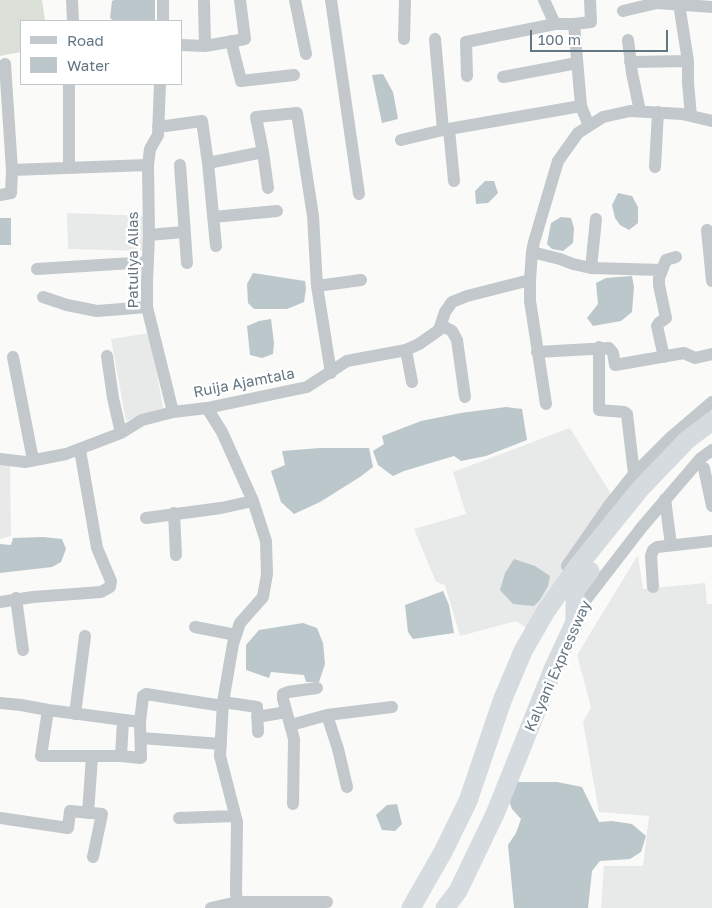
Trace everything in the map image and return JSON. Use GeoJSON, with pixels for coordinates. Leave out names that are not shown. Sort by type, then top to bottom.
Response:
{"type":"FeatureCollection","features":[{"type":"Feature","properties":{"kind":"highway","name":"Kalyani Expressway"},"geometry":{"type":"LineString","coordinates":[[411,908],[444,852],[468,801],[502,701],[523,651],[546,611],[577,567],[640,488],[687,440],[712,421]]}},
{"type":"Feature","properties":{"kind":"highway","name":"Kalyani Expressway"},"geometry":{"type":"LineString","coordinates":[[445,908],[458,891],[495,814],[554,667],[575,622],[575,590],[637,509],[681,462],[712,434]]}},
{"type":"Feature","properties":{"kind":"street"},"geometry":{"type":"LineString","coordinates":[[72,0],[73,20]]}},
{"type":"Feature","properties":{"kind":"street"},"geometry":{"type":"LineString","coordinates":[[163,0],[163,20]]}},
{"type":"Feature","properties":{"kind":"street"},"geometry":{"type":"LineString","coordinates":[[182,45],[205,46],[245,39],[240,0]]}},
{"type":"Feature","properties":{"kind":"street"},"geometry":{"type":"LineString","coordinates":[[295,0],[306,54]]}},
{"type":"Feature","properties":{"kind":"street"},"geometry":{"type":"LineString","coordinates":[[331,0],[359,194]]}},
{"type":"Feature","properties":{"kind":"street"},"geometry":{"type":"LineString","coordinates":[[404,39],[405,0]]}},
{"type":"Feature","properties":{"kind":"street"},"geometry":{"type":"LineString","coordinates":[[544,0],[555,24]]}},
{"type":"Feature","properties":{"kind":"street"},"geometry":{"type":"LineString","coordinates":[[467,76],[466,42],[555,24],[591,22],[590,0]]}},
{"type":"Feature","properties":{"kind":"street"},"geometry":{"type":"LineString","coordinates":[[204,2],[205,46]]}},
{"type":"Feature","properties":{"kind":"street"},"geometry":{"type":"LineString","coordinates":[[624,11],[656,2],[712,7]]}},
{"type":"Feature","properties":{"kind":"street"},"geometry":{"type":"LineString","coordinates":[[679,4],[688,61],[691,116]]}},
{"type":"Feature","properties":{"kind":"street"},"geometry":{"type":"LineString","coordinates":[[574,24],[581,106],[589,126]]}},
{"type":"Feature","properties":{"kind":"street"},"geometry":{"type":"LineString","coordinates":[[435,38],[454,181]]}},
{"type":"Feature","properties":{"kind":"street"},"geometry":{"type":"LineString","coordinates":[[628,40],[630,62],[640,111]]}},
{"type":"Feature","properties":{"kind":"street"},"geometry":{"type":"LineString","coordinates":[[231,41],[240,81],[294,75]]}},
{"type":"Feature","properties":{"kind":"street"},"geometry":{"type":"LineString","coordinates":[[630,62],[688,61]]}},
{"type":"Feature","properties":{"kind":"street"},"geometry":{"type":"LineString","coordinates":[[503,77],[577,63]]}},
{"type":"Feature","properties":{"kind":"street"},"geometry":{"type":"LineString","coordinates":[[0,195],[11,193],[12,170],[4,99],[5,64]]}},
{"type":"Feature","properties":{"kind":"street"},"geometry":{"type":"LineString","coordinates":[[69,85],[69,168]]}},
{"type":"Feature","properties":{"kind":"street","name":"Patuliya Alias"},"geometry":{"type":"LineString","coordinates":[[160,85],[158,135],[150,149],[148,165],[147,307],[173,412]]}},
{"type":"Feature","properties":{"kind":"street"},"geometry":{"type":"LineString","coordinates":[[401,140],[581,106]]}},
{"type":"Feature","properties":{"kind":"street"},"geometry":{"type":"LineString","coordinates":[[546,404],[530,301],[530,280],[532,252],[558,161],[578,133],[603,117],[630,111],[640,111],[691,116],[712,121]]}},
{"type":"Feature","properties":{"kind":"street"},"geometry":{"type":"LineString","coordinates":[[655,167],[658,112]]}},
{"type":"Feature","properties":{"kind":"street"},"geometry":{"type":"LineString","coordinates":[[268,188],[256,117],[298,113],[313,216],[317,286],[331,372]]}},
{"type":"Feature","properties":{"kind":"street"},"geometry":{"type":"LineString","coordinates":[[158,128],[202,122],[216,246]]}},
{"type":"Feature","properties":{"kind":"street"},"geometry":{"type":"LineString","coordinates":[[208,163],[263,152]]}},
{"type":"Feature","properties":{"kind":"street"},"geometry":{"type":"LineString","coordinates":[[12,170],[148,165]]}},
{"type":"Feature","properties":{"kind":"street"},"geometry":{"type":"LineString","coordinates":[[180,165],[187,263]]}},
{"type":"Feature","properties":{"kind":"street"},"geometry":{"type":"LineString","coordinates":[[213,217],[277,211]]}},
{"type":"Feature","properties":{"kind":"street"},"geometry":{"type":"LineString","coordinates":[[591,268],[596,219]]}},
{"type":"Feature","properties":{"kind":"street"},"geometry":{"type":"LineString","coordinates":[[707,230],[712,281]]}},
{"type":"Feature","properties":{"kind":"street"},"geometry":{"type":"LineString","coordinates":[[149,234],[184,232]]}},
{"type":"Feature","properties":{"kind":"street"},"geometry":{"type":"LineString","coordinates":[[532,252],[591,268],[662,270]]}},
{"type":"Feature","properties":{"kind":"street"},"geometry":{"type":"LineString","coordinates":[[664,357],[657,326],[658,323],[666,318],[659,285],[666,260],[676,257]]}},
{"type":"Feature","properties":{"kind":"street"},"geometry":{"type":"LineString","coordinates":[[37,269],[148,262]]}},
{"type":"Feature","properties":{"kind":"street"},"geometry":{"type":"LineString","coordinates":[[317,286],[361,280]]}},
{"type":"Feature","properties":{"kind":"street","name":"Ruija Ajamtala"},"geometry":{"type":"LineString","coordinates":[[0,459],[26,462],[80,450],[121,433],[142,420],[173,412],[207,408],[307,387],[347,361],[406,350],[419,344],[439,330],[445,312],[452,302],[467,296],[530,280]]}},
{"type":"Feature","properties":{"kind":"street"},"geometry":{"type":"LineString","coordinates":[[43,297],[67,305],[97,311],[147,307]]}},
{"type":"Feature","properties":{"kind":"street"},"geometry":{"type":"LineString","coordinates":[[441,325],[452,331],[457,340],[465,396]]}},
{"type":"Feature","properties":{"kind":"street"},"geometry":{"type":"LineString","coordinates":[[537,352],[599,347],[609,348],[611,349],[615,365],[684,353],[695,358],[712,354]]}},
{"type":"Feature","properties":{"kind":"street"},"geometry":{"type":"LineString","coordinates":[[599,347],[599,410],[624,412],[627,414],[634,474]]}},
{"type":"Feature","properties":{"kind":"street"},"geometry":{"type":"LineString","coordinates":[[406,350],[412,382]]}},
{"type":"Feature","properties":{"kind":"street"},"geometry":{"type":"LineString","coordinates":[[107,356],[113,398],[121,433]]}},
{"type":"Feature","properties":{"kind":"street"},"geometry":{"type":"LineString","coordinates":[[13,357],[33,460]]}},
{"type":"Feature","properties":{"kind":"street","name":"Kalyani Expressway"},"geometry":{"type":"LineString","coordinates":[[546,611],[556,581],[610,504],[634,474],[712,402]]}},
{"type":"Feature","properties":{"kind":"street"},"geometry":{"type":"LineString","coordinates":[[207,408],[222,432],[253,501],[266,541],[267,574],[263,597],[240,623],[233,644],[223,704],[220,756],[235,816],[238,905]]}},
{"type":"Feature","properties":{"kind":"street"},"geometry":{"type":"LineString","coordinates":[[0,602],[16,598],[101,592],[110,587],[111,581],[97,548],[80,450]]}},
{"type":"Feature","properties":{"kind":"street","name":"Kalyani Expressway"},"geometry":{"type":"LineString","coordinates":[[575,622],[584,602],[665,500],[706,463],[712,450]]}},
{"type":"Feature","properties":{"kind":"street"},"geometry":{"type":"LineString","coordinates":[[706,463],[712,506]]}},
{"type":"Feature","properties":{"kind":"street"},"geometry":{"type":"LineString","coordinates":[[665,500],[671,545]]}},
{"type":"Feature","properties":{"kind":"street"},"geometry":{"type":"LineString","coordinates":[[146,518],[222,508],[253,501]]}},
{"type":"Feature","properties":{"kind":"street"},"geometry":{"type":"LineString","coordinates":[[174,513],[176,555]]}},
{"type":"Feature","properties":{"kind":"street"},"geometry":{"type":"LineString","coordinates":[[653,587],[651,556],[653,550],[657,547],[712,541]]}},
{"type":"Feature","properties":{"kind":"street"},"geometry":{"type":"LineString","coordinates":[[16,598],[23,650]]}},
{"type":"Feature","properties":{"kind":"street"},"geometry":{"type":"LineString","coordinates":[[195,627],[236,635]]}},
{"type":"Feature","properties":{"kind":"street"},"geometry":{"type":"LineString","coordinates":[[75,714],[85,636]]}},
{"type":"Feature","properties":{"kind":"street"},"geometry":{"type":"LineString","coordinates":[[294,804],[294,738],[283,699],[285,692],[317,688]]}},
{"type":"Feature","properties":{"kind":"street"},"geometry":{"type":"LineString","coordinates":[[48,710],[41,756],[121,756],[141,758],[140,722],[143,696],[146,694],[257,707],[258,732]]}},
{"type":"Feature","properties":{"kind":"street"},"geometry":{"type":"LineString","coordinates":[[0,703],[140,722]]}},
{"type":"Feature","properties":{"kind":"street"},"geometry":{"type":"LineString","coordinates":[[291,725],[327,716],[392,708]]}},
{"type":"Feature","properties":{"kind":"street"},"geometry":{"type":"LineString","coordinates":[[257,717],[286,712]]}},
{"type":"Feature","properties":{"kind":"street"},"geometry":{"type":"LineString","coordinates":[[327,716],[338,748],[347,787]]}},
{"type":"Feature","properties":{"kind":"street"},"geometry":{"type":"LineString","coordinates":[[121,756],[122,721]]}},
{"type":"Feature","properties":{"kind":"street"},"geometry":{"type":"LineString","coordinates":[[141,738],[221,744]]}},
{"type":"Feature","properties":{"kind":"street"},"geometry":{"type":"LineString","coordinates":[[88,813],[92,757]]}},
{"type":"Feature","properties":{"kind":"street"},"geometry":{"type":"LineString","coordinates":[[0,818],[68,828],[70,811],[102,814],[93,857]]}},
{"type":"Feature","properties":{"kind":"street"},"geometry":{"type":"LineString","coordinates":[[179,818],[235,816]]}},
{"type":"Feature","properties":{"kind":"street"},"geometry":{"type":"LineString","coordinates":[[211,908],[238,905],[327,902]]}},
{"type":"Feature","properties":{"kind":"shaded area"},"geometry":{"type":"Polygon","coordinates":[[[0,0],[42,0],[45,20],[20,20],[20,52],[0,56],[0,0]]]}},
{"type":"Feature","properties":{"kind":"shaded area"},"geometry":{"type":"Polygon","coordinates":[[[67,213],[146,216],[146,251],[68,249],[67,213]]]}},
{"type":"Feature","properties":{"kind":"shaded area"},"geometry":{"type":"Polygon","coordinates":[[[150,333],[163,408],[126,421],[111,339],[150,333]]]}},
{"type":"Feature","properties":{"kind":"shaded area"},"geometry":{"type":"Polygon","coordinates":[[[570,428],[616,502],[534,633],[516,621],[460,636],[445,585],[436,582],[414,529],[466,514],[453,472],[570,428]]]}},
{"type":"Feature","properties":{"kind":"shaded area"},"geometry":{"type":"Polygon","coordinates":[[[0,461],[10,463],[11,536],[0,539],[0,461]]]}},
{"type":"Feature","properties":{"kind":"shaded area"},"geometry":{"type":"Polygon","coordinates":[[[638,555],[643,589],[705,583],[707,604],[712,604],[712,908],[601,908],[604,866],[643,866],[649,816],[599,812],[583,722],[591,707],[577,655],[638,555]]]}},
{"type":"Feature","properties":{"kind":"water"},"geometry":{"type":"Polygon","coordinates":[[[155,0],[155,20],[113,20],[110,18],[112,1],[155,0]]]}},
{"type":"Feature","properties":{"kind":"water"},"geometry":{"type":"Polygon","coordinates":[[[383,74],[393,92],[398,119],[382,123],[372,75],[383,74]]]}},
{"type":"Feature","properties":{"kind":"water"},"geometry":{"type":"Polygon","coordinates":[[[485,181],[494,181],[498,193],[488,203],[476,204],[475,191],[485,181]]]}},
{"type":"Feature","properties":{"kind":"water"},"geometry":{"type":"Polygon","coordinates":[[[618,193],[632,196],[638,207],[638,223],[629,230],[620,225],[615,218],[612,205],[618,193]]]}},
{"type":"Feature","properties":{"kind":"water"},"geometry":{"type":"Polygon","coordinates":[[[561,217],[571,218],[574,228],[573,243],[563,251],[552,249],[547,244],[551,223],[561,217]]]}},
{"type":"Feature","properties":{"kind":"water"},"geometry":{"type":"Polygon","coordinates":[[[0,218],[11,218],[11,245],[0,245],[0,218]]]}},
{"type":"Feature","properties":{"kind":"water"},"geometry":{"type":"Polygon","coordinates":[[[253,273],[305,281],[304,302],[287,309],[254,309],[248,303],[247,284],[253,273]]]}},
{"type":"Feature","properties":{"kind":"water"},"geometry":{"type":"Polygon","coordinates":[[[632,276],[634,287],[632,312],[621,321],[593,326],[587,318],[598,304],[596,283],[606,278],[632,276]]]}},
{"type":"Feature","properties":{"kind":"water"},"geometry":{"type":"Polygon","coordinates":[[[271,319],[274,343],[273,354],[262,358],[250,355],[247,326],[271,319]]]}},
{"type":"Feature","properties":{"kind":"water"},"geometry":{"type":"Polygon","coordinates":[[[506,407],[522,409],[527,440],[486,456],[461,461],[454,456],[393,476],[378,465],[373,451],[384,444],[382,436],[421,421],[506,407]]]}},
{"type":"Feature","properties":{"kind":"water"},"geometry":{"type":"Polygon","coordinates":[[[320,448],[369,448],[373,467],[320,502],[294,514],[281,502],[271,471],[285,465],[282,451],[320,448]]]}},
{"type":"Feature","properties":{"kind":"water"},"geometry":{"type":"Polygon","coordinates":[[[43,537],[62,539],[66,549],[61,562],[52,567],[0,573],[0,544],[11,545],[13,538],[43,537]]]}},
{"type":"Feature","properties":{"kind":"water"},"geometry":{"type":"Polygon","coordinates":[[[514,559],[535,566],[550,576],[548,586],[534,606],[513,604],[500,590],[505,573],[514,559]]]}},
{"type":"Feature","properties":{"kind":"water"},"geometry":{"type":"Polygon","coordinates":[[[443,591],[449,605],[454,633],[413,639],[408,632],[405,605],[443,591]]]}},
{"type":"Feature","properties":{"kind":"water"},"geometry":{"type":"Polygon","coordinates":[[[303,623],[317,628],[323,643],[325,664],[319,682],[306,682],[304,675],[271,672],[269,678],[246,670],[246,645],[259,630],[303,623]]]}},
{"type":"Feature","properties":{"kind":"water"},"geometry":{"type":"Polygon","coordinates":[[[513,782],[557,782],[582,787],[599,822],[612,821],[632,824],[646,836],[641,852],[630,859],[600,861],[592,871],[588,908],[514,908],[508,845],[516,833],[521,819],[512,809],[507,795],[513,782]]]}},
{"type":"Feature","properties":{"kind":"water"},"geometry":{"type":"Polygon","coordinates":[[[397,804],[402,824],[395,831],[382,830],[376,815],[387,805],[397,804]]]}}]}
